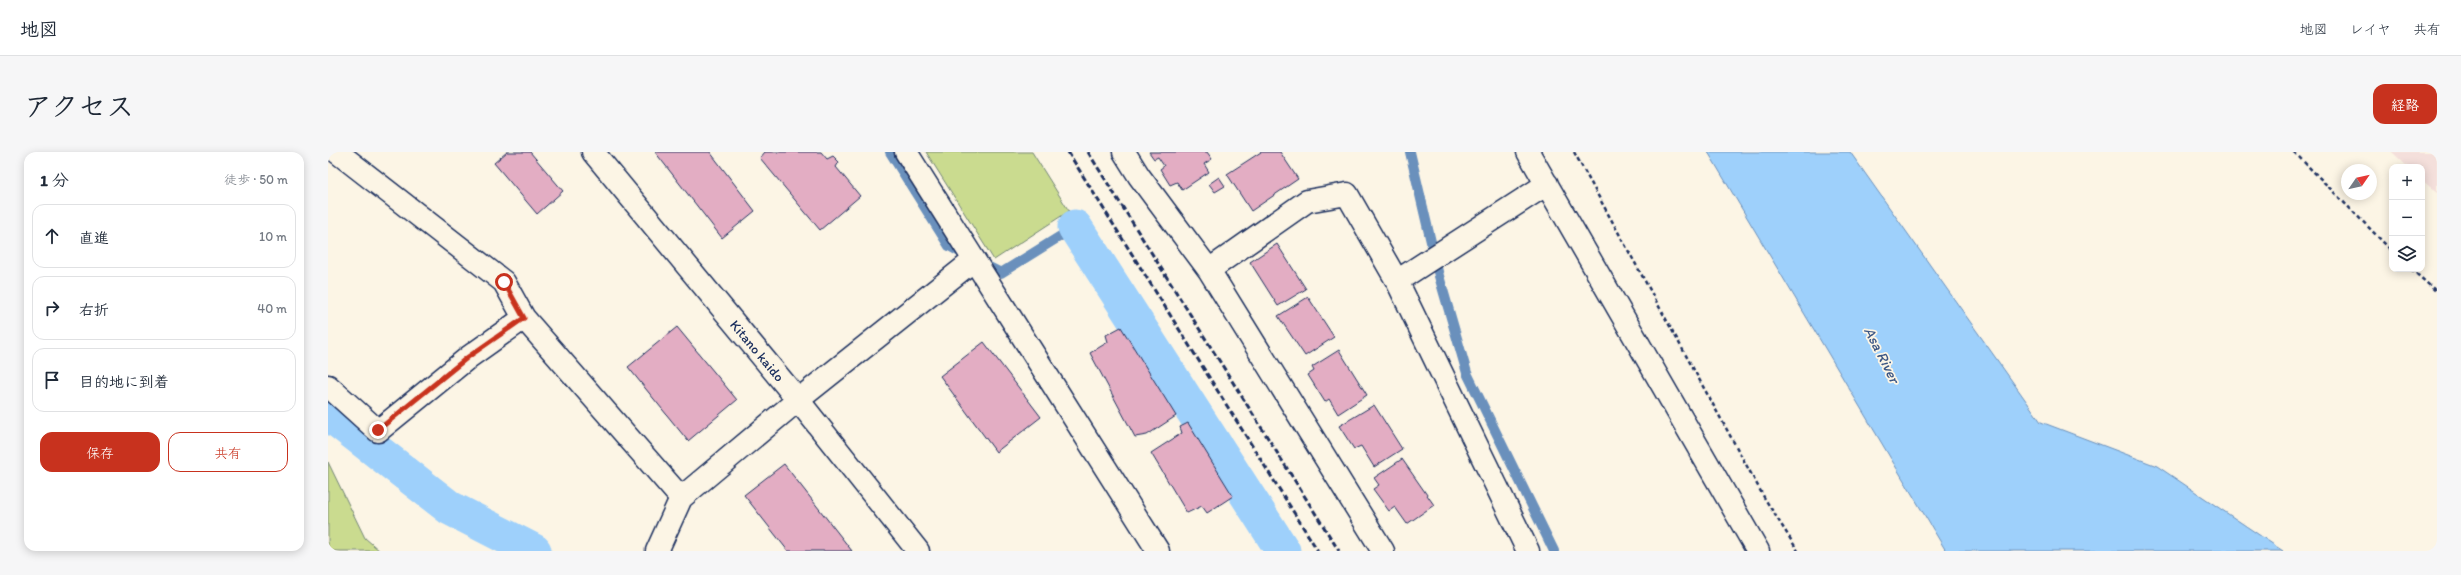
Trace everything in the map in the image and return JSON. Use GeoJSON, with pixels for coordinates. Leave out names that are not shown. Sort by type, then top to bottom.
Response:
{"type":"FeatureCollection","features":[{"type":"Feature","properties":{"kind":"street"},"geometry":{"type":"LineString","coordinates":[[337,152],[504,282],[524,318],[681,498]]}},
{"type":"Feature","properties":{"kind":"street"},"geometry":{"type":"LineString","coordinates":[[906,152],[1158,551]]}},
{"type":"Feature","properties":{"kind":"street"},"geometry":{"type":"LineString","coordinates":[[1124,152],[1139,176],[1209,270],[1383,551]]}},
{"type":"Feature","properties":{"kind":"street"},"geometry":{"type":"LineString","coordinates":[[1528,152],[1758,551]]}},
{"type":"Feature","properties":{"kind":"street","name":"Kitano kaido"},"geometry":{"type":"LineString","coordinates":[[595,153],[798,400],[918,551]]}},
{"type":"Feature","properties":{"kind":"street"},"geometry":{"type":"LineString","coordinates":[[1397,281],[1547,184]]}},
{"type":"Feature","properties":{"kind":"street"},"geometry":{"type":"LineString","coordinates":[[1209,270],[1307,201],[1347,194],[1397,281],[1528,551]]}},
{"type":"Feature","properties":{"kind":"street"},"geometry":{"type":"LineString","coordinates":[[657,551],[681,498],[798,400],[974,260]]}},
{"type":"Feature","properties":{"kind":"street"},"geometry":{"type":"LineString","coordinates":[[328,386],[378,430],[468,357],[524,318]]}},
{"type":"Feature","properties":{"kind":"path"},"geometry":{"type":"LineString","coordinates":[[1574,152],[1765,499],[1798,551]]}},
{"type":"Feature","properties":{"kind":"path"},"geometry":{"type":"LineString","coordinates":[[2294,152],[2389,248]]}},
{"type":"Feature","properties":{"kind":"path"},"geometry":{"type":"LineString","coordinates":[[2414,272],[2437,292]]}},
{"type":"Feature","properties":{"kind":"shaded area"},"geometry":{"type":"Polygon","coordinates":[[[2392,152],[2437,152],[2437,193],[2425,183],[2425,164],[2405,164],[2392,152]]]}},
{"type":"Feature","properties":{"kind":"green space"},"geometry":{"type":"Polygon","coordinates":[[[926,152],[1032,152],[1069,211],[994,260],[926,152]]]}},
{"type":"Feature","properties":{"kind":"green space"},"geometry":{"type":"Polygon","coordinates":[[[328,462],[365,538],[380,551],[328,551],[328,462]]]}},
{"type":"Feature","properties":{"kind":"water","name":"Asa River"},"geometry":{"type":"Polygon","coordinates":[[[1708,152],[1850,152],[2041,422],[2157,466],[2283,551],[1946,551],[1708,152]]]}},
{"type":"Feature","properties":{"kind":"building"},"geometry":{"type":"Polygon","coordinates":[[[507,152],[530,152],[563,191],[537,214],[494,163],[507,152]]]}},
{"type":"Feature","properties":{"kind":"building"},"geometry":{"type":"Polygon","coordinates":[[[655,152],[710,152],[755,211],[722,238],[655,152]]]}},
{"type":"Feature","properties":{"kind":"building"},"geometry":{"type":"Polygon","coordinates":[[[765,152],[821,152],[827,159],[833,156],[839,162],[836,167],[860,196],[820,230],[760,158],[765,152]]]}},
{"type":"Feature","properties":{"kind":"building"},"geometry":{"type":"Polygon","coordinates":[[[1149,152],[1207,152],[1212,159],[1204,164],[1209,172],[1182,190],[1177,182],[1170,185],[1160,169],[1164,166],[1158,157],[1154,159],[1149,152]]]}},
{"type":"Feature","properties":{"kind":"building"},"geometry":{"type":"Polygon","coordinates":[[[1261,152],[1280,152],[1298,179],[1251,211],[1227,174],[1261,152]]]}},
{"type":"Feature","properties":{"kind":"building"},"geometry":{"type":"Polygon","coordinates":[[[1219,177],[1225,186],[1215,192],[1209,184],[1219,177]]]}},
{"type":"Feature","properties":{"kind":"building"},"geometry":{"type":"Polygon","coordinates":[[[1277,244],[1306,289],[1278,306],[1250,262],[1277,244]]]}},
{"type":"Feature","properties":{"kind":"building"},"geometry":{"type":"Polygon","coordinates":[[[1308,297],[1334,337],[1305,356],[1278,316],[1308,297]]]}},
{"type":"Feature","properties":{"kind":"building"},"geometry":{"type":"Polygon","coordinates":[[[677,327],[737,400],[688,441],[628,367],[677,327]]]}},
{"type":"Feature","properties":{"kind":"building"},"geometry":{"type":"Polygon","coordinates":[[[1121,327],[1176,416],[1147,435],[1135,437],[1090,353],[1108,342],[1106,335],[1121,327]]]}},
{"type":"Feature","properties":{"kind":"building"},"geometry":{"type":"Polygon","coordinates":[[[984,342],[1041,417],[996,452],[940,376],[984,342]]]}},
{"type":"Feature","properties":{"kind":"building"},"geometry":{"type":"Polygon","coordinates":[[[1339,350],[1367,395],[1338,414],[1329,399],[1325,402],[1308,375],[1314,371],[1312,367],[1339,350]]]}},
{"type":"Feature","properties":{"kind":"building"},"geometry":{"type":"Polygon","coordinates":[[[1374,405],[1402,449],[1374,467],[1361,446],[1354,449],[1339,426],[1374,405]]]}},
{"type":"Feature","properties":{"kind":"building"},"geometry":{"type":"Polygon","coordinates":[[[1188,423],[1233,496],[1207,513],[1202,506],[1187,513],[1151,453],[1182,433],[1180,427],[1188,423]]]}},
{"type":"Feature","properties":{"kind":"building"},"geometry":{"type":"Polygon","coordinates":[[[1402,459],[1434,505],[1407,524],[1395,507],[1389,511],[1373,489],[1379,485],[1374,478],[1402,459]]]}},
{"type":"Feature","properties":{"kind":"building"},"geometry":{"type":"Polygon","coordinates":[[[784,464],[852,551],[788,551],[744,495],[784,464]]]}},
{"type":"Feature","properties":{"kind":"waterway"},"geometry":{"type":"LineString","coordinates":[[890,152],[949,246],[965,255]]}},
{"type":"Feature","properties":{"kind":"waterway"},"geometry":{"type":"LineString","coordinates":[[1410,152],[1439,276],[1467,373],[1554,551]]}},
{"type":"Feature","properties":{"kind":"waterway"},"geometry":{"type":"LineString","coordinates":[[981,263],[1001,273],[1075,227]]}},
{"type":"Feature","properties":{"kind":"waterway"},"geometry":{"type":"LineString","coordinates":[[1075,227],[1283,551]]}},
{"type":"Feature","properties":{"kind":"waterway"},"geometry":{"type":"LineString","coordinates":[[328,413],[450,508],[534,551]]}},
{"type":"Feature","properties":{"kind":"railway"},"geometry":{"type":"LineString","coordinates":[[1068,152],[1318,551]]}},
{"type":"Feature","properties":{"kind":"railway"},"geometry":{"type":"LineString","coordinates":[[1088,152],[1339,551]]}},
{"type":"Feature","properties":{"kind":"route"},"geometry":{"type":"LineString","coordinates":[[378,430],[468,357],[524,318],[504,282]]}}]}
